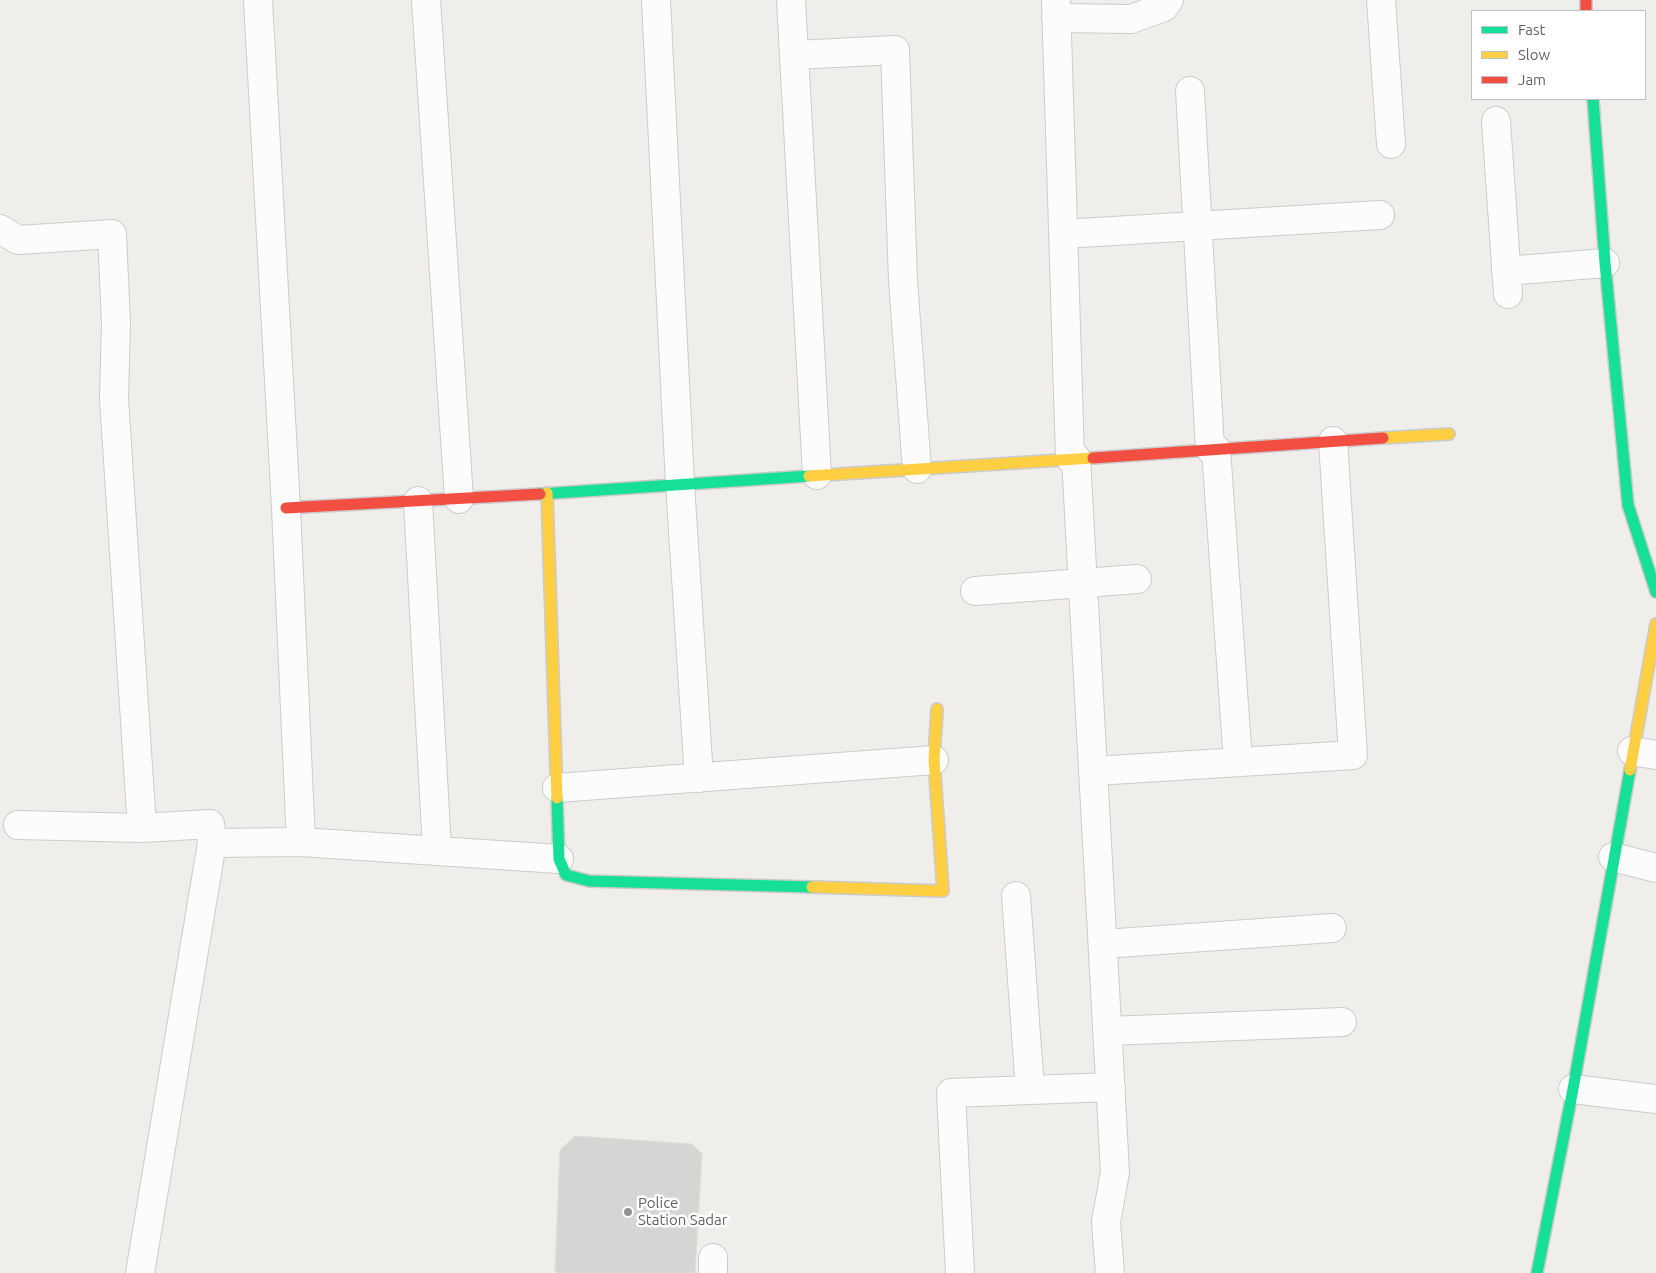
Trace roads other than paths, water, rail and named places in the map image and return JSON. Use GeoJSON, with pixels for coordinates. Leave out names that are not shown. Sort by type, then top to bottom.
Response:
{"type":"FeatureCollection","features":[{"type":"Feature","properties":{"kind":"street"},"geometry":{"type":"LineString","coordinates":[[258,0],[286,508],[301,842]]}},
{"type":"Feature","properties":{"kind":"street"},"geometry":{"type":"LineString","coordinates":[[426,0],[459,499]]}},
{"type":"Feature","properties":{"kind":"street"},"geometry":{"type":"LineString","coordinates":[[656,0],[680,484],[699,778]]}},
{"type":"Feature","properties":{"kind":"street"},"geometry":{"type":"LineString","coordinates":[[791,0],[817,475]]}},
{"type":"Feature","properties":{"kind":"street"},"geometry":{"type":"LineString","coordinates":[[1110,1273],[1106,1222],[1115,1172],[1084,583],[1073,458],[1063,234],[1056,9],[1131,19],[1164,7],[1170,0]]}},
{"type":"Feature","properties":{"kind":"street"},"geometry":{"type":"LineString","coordinates":[[1381,0],[1391,144]]}},
{"type":"Feature","properties":{"kind":"street"},"geometry":{"type":"LineString","coordinates":[[795,55],[895,50],[903,281],[917,469]]}},
{"type":"Feature","properties":{"kind":"street"},"geometry":{"type":"LineString","coordinates":[[1190,91],[1196,226],[1238,762]]}},
{"type":"Feature","properties":{"kind":"street"},"geometry":{"type":"LineString","coordinates":[[1593,100],[1605,263],[1628,505],[1656,592]]}},
{"type":"Feature","properties":{"kind":"street"},"geometry":{"type":"LineString","coordinates":[[1496,121],[1507,283],[1605,263]]}},
{"type":"Feature","properties":{"kind":"street"},"geometry":{"type":"LineString","coordinates":[[1063,234],[1380,215]]}},
{"type":"Feature","properties":{"kind":"street"},"geometry":{"type":"LineString","coordinates":[[0,229],[18,240],[112,234],[116,323],[114,399],[142,828]]}},
{"type":"Feature","properties":{"kind":"street"},"geometry":{"type":"LineString","coordinates":[[286,508],[459,499],[1449,434]]}},
{"type":"Feature","properties":{"kind":"street"},"geometry":{"type":"LineString","coordinates":[[1095,770],[1353,755],[1333,441]]}},
{"type":"Feature","properties":{"kind":"street"},"geometry":{"type":"LineString","coordinates":[[547,493],[559,859],[566,875],[589,881],[943,891],[934,760],[937,709]]}},
{"type":"Feature","properties":{"kind":"street"},"geometry":{"type":"LineString","coordinates":[[418,501],[437,850]]}},
{"type":"Feature","properties":{"kind":"street"},"geometry":{"type":"LineString","coordinates":[[975,591],[1137,579]]}},
{"type":"Feature","properties":{"kind":"street"},"geometry":{"type":"LineString","coordinates":[[1536,1273],[1573,1089],[1613,857],[1644,753],[1656,624]]}},
{"type":"Feature","properties":{"kind":"street"},"geometry":{"type":"LineString","coordinates":[[557,788],[934,760]]}},
{"type":"Feature","properties":{"kind":"street"},"geometry":{"type":"LineString","coordinates":[[18,825],[142,828],[210,824],[212,843],[140,1273]]}},
{"type":"Feature","properties":{"kind":"street"},"geometry":{"type":"LineString","coordinates":[[212,843],[301,842],[559,859]]}},
{"type":"Feature","properties":{"kind":"street"},"geometry":{"type":"LineString","coordinates":[[1613,857],[1656,868]]}},
{"type":"Feature","properties":{"kind":"street"},"geometry":{"type":"LineString","coordinates":[[1016,896],[1030,1090]]}},
{"type":"Feature","properties":{"kind":"street"},"geometry":{"type":"LineString","coordinates":[[1104,944],[1332,928]]}},
{"type":"Feature","properties":{"kind":"street"},"geometry":{"type":"LineString","coordinates":[[1108,1031],[1342,1022]]}},
{"type":"Feature","properties":{"kind":"street"},"geometry":{"type":"LineString","coordinates":[[960,1273],[951,1093],[1111,1087]]}},
{"type":"Feature","properties":{"kind":"street"},"geometry":{"type":"LineString","coordinates":[[1573,1089],[1656,1099]]}},
{"type":"Feature","properties":{"kind":"place","name":"Police Station Sadar"},"geometry":{"type":"Point","coordinates":[628,1212]}}]}
